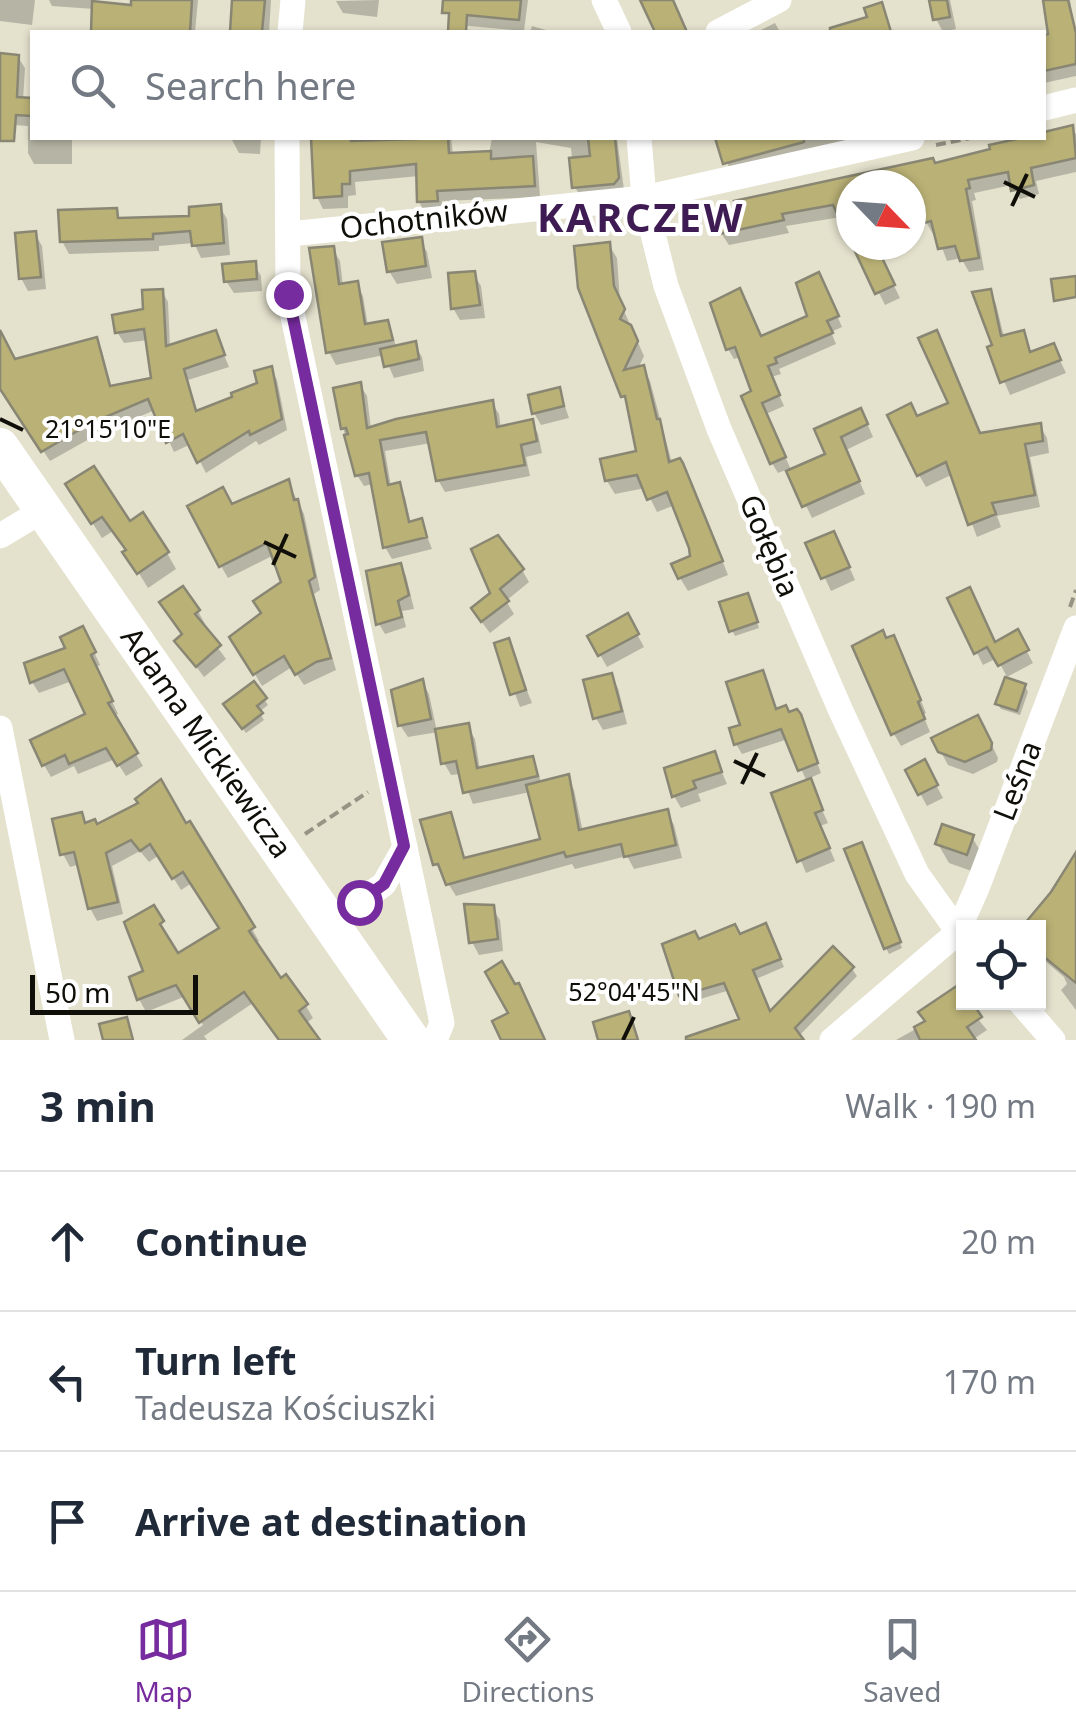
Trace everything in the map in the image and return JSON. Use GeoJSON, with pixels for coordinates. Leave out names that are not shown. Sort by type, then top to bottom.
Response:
{"type":"FeatureCollection","features":[{"type":"Feature","properties":{"kind":"main road","name":"Adama Mickiewicza"},"geometry":{"type":"LineString","coordinates":[[0,446],[411,1040]]}},
{"type":"Feature","properties":{"kind":"street"},"geometry":{"type":"LineString","coordinates":[[290,30],[293,0]]}},
{"type":"Feature","properties":{"kind":"street"},"geometry":{"type":"LineString","coordinates":[[604,0],[618,30]]}},
{"type":"Feature","properties":{"kind":"street"},"geometry":{"type":"LineString","coordinates":[[722,30],[778,0]]}},
{"type":"Feature","properties":{"kind":"street"},"geometry":{"type":"LineString","coordinates":[[1046,108],[1076,100]]}},
{"type":"Feature","properties":{"kind":"street"},"geometry":{"type":"LineString","coordinates":[[287,140],[288,294],[442,1023],[435,1040]]}},
{"type":"Feature","properties":{"kind":"street","name":"Gołębia"},"geometry":{"type":"LineString","coordinates":[[639,140],[644,198],[666,286],[719,429],[840,709],[917,874],[956,931]]}},
{"type":"Feature","properties":{"kind":"street","name":"Ochotników"},"geometry":{"type":"LineString","coordinates":[[289,234],[644,198],[903,140]]}},
{"type":"Feature","properties":{"kind":"street"},"geometry":{"type":"LineString","coordinates":[[0,536],[45,510]]}},
{"type":"Feature","properties":{"kind":"street","name":"Leśna"},"geometry":{"type":"LineString","coordinates":[[966,920],[1076,628]]}},
{"type":"Feature","properties":{"kind":"street"},"geometry":{"type":"LineString","coordinates":[[0,728],[62,1040]]}},
{"type":"Feature","properties":{"kind":"street"},"geometry":{"type":"LineString","coordinates":[[330,923],[384,884],[404,846]]}},
{"type":"Feature","properties":{"kind":"street"},"geometry":{"type":"LineString","coordinates":[[832,1040],[956,940]]}},
{"type":"Feature","properties":{"kind":"street"},"geometry":{"type":"LineString","coordinates":[[1027,1010],[1054,1040]]}},
{"type":"Feature","properties":{"kind":"building"},"geometry":{"type":"Polygon","coordinates":[[[131,0],[192,0],[190,30],[91,30],[92,1],[131,5],[131,0]]]}},
{"type":"Feature","properties":{"kind":"building"},"geometry":{"type":"Polygon","coordinates":[[[232,0],[265,0],[262,30],[230,30],[232,0]]]}},
{"type":"Feature","properties":{"kind":"building"},"geometry":{"type":"Polygon","coordinates":[[[443,0],[521,0],[519,20],[467,15],[466,30],[448,30],[449,13],[442,13],[443,0]]]}},
{"type":"Feature","properties":{"kind":"building"},"geometry":{"type":"Polygon","coordinates":[[[640,0],[673,0],[686,30],[654,30],[640,0]]]}},
{"type":"Feature","properties":{"kind":"building"},"geometry":{"type":"Polygon","coordinates":[[[929,0],[947,0],[950,17],[933,20],[929,0]]]}},
{"type":"Feature","properties":{"kind":"building"},"geometry":{"type":"Polygon","coordinates":[[[1043,0],[1068,0],[1076,33],[1076,64],[1046,71],[1048,34],[1043,0]]]}},
{"type":"Feature","properties":{"kind":"building"},"geometry":{"type":"Polygon","coordinates":[[[882,2],[890,30],[830,30],[867,17],[864,8],[882,2]]]}},
{"type":"Feature","properties":{"kind":"building"},"geometry":{"type":"Polygon","coordinates":[[[0,53],[19,55],[17,97],[30,98],[30,116],[16,115],[14,141],[0,141],[0,53]]]}},
{"type":"Feature","properties":{"kind":"building"},"geometry":{"type":"Polygon","coordinates":[[[1073,125],[1076,158],[1031,168],[1034,185],[1011,191],[1008,172],[968,180],[970,188],[966,189],[979,258],[960,261],[955,246],[938,249],[931,221],[926,222],[926,170],[877,170],[933,158],[935,163],[1012,140],[1046,140],[1046,132],[1073,125]]]}},
{"type":"Feature","properties":{"kind":"building"},"geometry":{"type":"Polygon","coordinates":[[[311,140],[448,140],[449,153],[491,151],[491,159],[533,156],[535,186],[437,191],[438,201],[417,202],[416,164],[350,171],[350,184],[342,184],[342,196],[314,198],[311,140]]]}},
{"type":"Feature","properties":{"kind":"building"},"geometry":{"type":"Polygon","coordinates":[[[588,140],[615,140],[619,178],[614,184],[572,188],[569,158],[590,156],[588,140]]]}},
{"type":"Feature","properties":{"kind":"building"},"geometry":{"type":"Polygon","coordinates":[[[716,140],[804,140],[804,142],[723,164],[716,140]]]}},
{"type":"Feature","properties":{"kind":"building"},"geometry":{"type":"Polygon","coordinates":[[[836,179],[836,211],[833,205],[782,214],[784,220],[719,234],[713,218],[737,209],[734,201],[836,179]]]}},
{"type":"Feature","properties":{"kind":"building"},"geometry":{"type":"Polygon","coordinates":[[[221,204],[224,243],[192,246],[190,231],[153,234],[153,239],[60,242],[58,210],[117,208],[118,218],[189,216],[189,207],[221,204]]]}},
{"type":"Feature","properties":{"kind":"building"},"geometry":{"type":"Polygon","coordinates":[[[36,231],[41,277],[19,279],[15,233],[36,231]]]}},
{"type":"Feature","properties":{"kind":"building"},"geometry":{"type":"Polygon","coordinates":[[[422,237],[426,266],[387,272],[382,242],[422,237]]]}},
{"type":"Feature","properties":{"kind":"building"},"geometry":{"type":"Polygon","coordinates":[[[610,242],[614,286],[625,309],[620,319],[631,325],[638,341],[624,370],[644,365],[669,462],[680,458],[683,463],[723,561],[678,579],[671,564],[690,556],[689,548],[667,492],[647,500],[637,475],[605,481],[600,459],[636,451],[625,396],[621,397],[578,288],[574,246],[610,242]]]}},
{"type":"Feature","properties":{"kind":"building"},"geometry":{"type":"Polygon","coordinates":[[[334,246],[339,284],[358,281],[365,324],[388,320],[393,340],[326,353],[309,248],[334,246]]]}},
{"type":"Feature","properties":{"kind":"building"},"geometry":{"type":"Polygon","coordinates":[[[859,260],[883,260],[895,285],[875,294],[859,260]]]}},
{"type":"Feature","properties":{"kind":"building"},"geometry":{"type":"Polygon","coordinates":[[[256,261],[257,279],[224,282],[222,264],[256,261]]]}},
{"type":"Feature","properties":{"kind":"building"},"geometry":{"type":"Polygon","coordinates":[[[475,271],[480,305],[451,309],[448,273],[475,271]]]}},
{"type":"Feature","properties":{"kind":"building"},"geometry":{"type":"Polygon","coordinates":[[[819,272],[839,316],[827,321],[833,333],[775,358],[777,363],[768,366],[780,395],[762,403],[786,457],[770,464],[741,396],[751,391],[735,347],[726,350],[710,303],[740,288],[761,336],[807,316],[796,283],[819,272]]]}},
{"type":"Feature","properties":{"kind":"building"},"geometry":{"type":"Polygon","coordinates":[[[1076,276],[1076,297],[1054,301],[1051,279],[1076,276]]]}},
{"type":"Feature","properties":{"kind":"building"},"geometry":{"type":"Polygon","coordinates":[[[163,289],[166,346],[216,330],[225,355],[184,369],[196,411],[257,383],[254,371],[272,366],[282,419],[250,435],[249,431],[197,463],[183,434],[166,443],[148,399],[91,423],[41,452],[0,389],[0,330],[15,359],[97,337],[110,386],[151,378],[144,329],[115,333],[112,315],[143,309],[142,290],[163,289]]]}},
{"type":"Feature","properties":{"kind":"building"},"geometry":{"type":"Polygon","coordinates":[[[991,289],[1001,336],[1024,330],[1030,352],[1054,343],[1061,360],[1000,383],[987,347],[992,345],[972,292],[991,289]]]}},
{"type":"Feature","properties":{"kind":"building"},"geometry":{"type":"Polygon","coordinates":[[[937,330],[980,433],[1041,423],[1043,441],[1025,444],[1035,495],[992,503],[996,514],[968,525],[946,462],[917,476],[887,415],[911,403],[917,416],[948,403],[918,338],[937,330]]]}},
{"type":"Feature","properties":{"kind":"building"},"geometry":{"type":"Polygon","coordinates":[[[416,341],[419,359],[384,367],[380,349],[416,341]]]}},
{"type":"Feature","properties":{"kind":"building"},"geometry":{"type":"Polygon","coordinates":[[[361,382],[367,428],[493,400],[497,427],[533,419],[537,441],[521,445],[525,465],[436,481],[426,432],[380,440],[388,485],[400,482],[409,522],[422,518],[427,537],[383,548],[369,473],[355,476],[344,435],[348,434],[346,428],[341,429],[333,388],[361,382]]]}},
{"type":"Feature","properties":{"kind":"building"},"geometry":{"type":"Polygon","coordinates":[[[560,387],[564,406],[532,414],[528,395],[560,387]]]}},
{"type":"Feature","properties":{"kind":"building"},"geometry":{"type":"Polygon","coordinates":[[[861,408],[868,424],[841,437],[860,481],[802,507],[786,471],[825,454],[814,429],[861,408]]]}},
{"type":"Feature","properties":{"kind":"building"},"geometry":{"type":"Polygon","coordinates":[[[94,466],[130,521],[143,512],[169,552],[137,574],[122,552],[126,550],[102,517],[91,524],[65,484],[94,466]]]}},
{"type":"Feature","properties":{"kind":"building"},"geometry":{"type":"Polygon","coordinates":[[[289,479],[294,500],[298,499],[315,577],[309,581],[331,658],[295,675],[284,656],[253,675],[229,637],[261,613],[253,601],[281,582],[267,543],[219,567],[187,506],[223,487],[232,504],[289,479]]]}},
{"type":"Feature","properties":{"kind":"building"},"geometry":{"type":"Polygon","coordinates":[[[834,531],[850,567],[821,579],[805,543],[834,531]]]}},
{"type":"Feature","properties":{"kind":"building"},"geometry":{"type":"Polygon","coordinates":[[[498,535],[524,569],[500,589],[509,601],[481,622],[471,608],[490,593],[471,549],[498,535]]]}},
{"type":"Feature","properties":{"kind":"building"},"geometry":{"type":"Polygon","coordinates":[[[401,563],[409,595],[398,601],[402,617],[376,625],[366,571],[401,563]]]}},
{"type":"Feature","properties":{"kind":"building"},"geometry":{"type":"Polygon","coordinates":[[[183,586],[200,610],[195,614],[221,645],[196,667],[174,641],[182,634],[159,602],[183,586]]]}},
{"type":"Feature","properties":{"kind":"building"},"geometry":{"type":"Polygon","coordinates":[[[970,587],[995,642],[1018,629],[1029,650],[998,666],[987,647],[974,654],[947,598],[970,587]]]}},
{"type":"Feature","properties":{"kind":"building"},"geometry":{"type":"Polygon","coordinates":[[[748,593],[758,622],[729,632],[719,602],[748,593]]]}},
{"type":"Feature","properties":{"kind":"building"},"geometry":{"type":"Polygon","coordinates":[[[628,613],[639,634],[598,656],[587,636],[628,613]]]}},
{"type":"Feature","properties":{"kind":"building"},"geometry":{"type":"Polygon","coordinates":[[[83,626],[96,652],[91,655],[113,701],[108,703],[138,753],[117,766],[106,748],[69,764],[65,755],[42,766],[30,740],[85,714],[64,669],[30,683],[24,663],[65,648],[60,637],[83,626]]]}},
{"type":"Feature","properties":{"kind":"building"},"geometry":{"type":"Polygon","coordinates":[[[883,630],[886,638],[894,635],[925,719],[891,735],[852,646],[883,630]]]}},
{"type":"Feature","properties":{"kind":"building"},"geometry":{"type":"Polygon","coordinates":[[[509,638],[526,690],[510,695],[494,643],[509,638]]]}},
{"type":"Feature","properties":{"kind":"building"},"geometry":{"type":"Polygon","coordinates":[[[763,670],[776,709],[786,705],[789,712],[797,709],[801,714],[818,763],[798,771],[781,729],[734,745],[729,728],[740,725],[726,682],[763,670]]]}},
{"type":"Feature","properties":{"kind":"building"},"geometry":{"type":"Polygon","coordinates":[[[612,673],[622,711],[593,719],[583,680],[612,673]]]}},
{"type":"Feature","properties":{"kind":"building"},"geometry":{"type":"Polygon","coordinates":[[[1005,677],[1026,684],[1017,711],[995,704],[1005,677]]]}},
{"type":"Feature","properties":{"kind":"building"},"geometry":{"type":"Polygon","coordinates":[[[423,679],[431,719],[398,726],[391,690],[423,679]]]}},
{"type":"Feature","properties":{"kind":"building"},"geometry":{"type":"Polygon","coordinates":[[[254,681],[267,698],[257,706],[263,713],[242,729],[223,704],[254,681]]]}},
{"type":"Feature","properties":{"kind":"building"},"geometry":{"type":"Polygon","coordinates":[[[978,715],[992,743],[991,750],[965,762],[938,752],[931,738],[978,715]]]}},
{"type":"Feature","properties":{"kind":"building"},"geometry":{"type":"Polygon","coordinates":[[[469,723],[477,768],[533,756],[538,776],[463,793],[456,761],[441,764],[435,729],[469,723]]]}},
{"type":"Feature","properties":{"kind":"building"},"geometry":{"type":"Polygon","coordinates":[[[715,751],[722,772],[693,781],[696,788],[672,797],[664,768],[715,751]]]}},
{"type":"Feature","properties":{"kind":"building"},"geometry":{"type":"Polygon","coordinates":[[[925,759],[938,785],[918,795],[905,770],[925,759]]]}},
{"type":"Feature","properties":{"kind":"building"},"geometry":{"type":"Polygon","coordinates":[[[569,774],[579,830],[668,809],[676,845],[624,857],[621,844],[566,857],[564,852],[446,885],[438,864],[433,865],[420,820],[451,812],[464,858],[540,839],[526,785],[569,774]]]}},
{"type":"Feature","properties":{"kind":"building"},"geometry":{"type":"Polygon","coordinates":[[[811,778],[823,810],[815,813],[830,848],[797,862],[771,793],[811,778]]]}},
{"type":"Feature","properties":{"kind":"building"},"geometry":{"type":"Polygon","coordinates":[[[161,779],[255,927],[249,931],[281,978],[286,974],[308,1004],[299,1011],[320,1040],[279,1040],[244,992],[199,1023],[176,985],[137,1000],[129,977],[143,971],[124,922],[154,905],[164,921],[160,924],[178,953],[219,928],[183,872],[172,879],[150,844],[140,851],[131,840],[106,853],[118,902],[88,909],[74,852],[60,855],[52,819],[82,812],[85,823],[95,819],[97,824],[138,803],[135,799],[161,779]]]}},
{"type":"Feature","properties":{"kind":"building"},"geometry":{"type":"Polygon","coordinates":[[[942,824],[974,835],[967,855],[935,844],[942,824]]]}},
{"type":"Feature","properties":{"kind":"building"},"geometry":{"type":"Polygon","coordinates":[[[862,842],[901,942],[884,949],[844,849],[862,842]]]}},
{"type":"Feature","properties":{"kind":"building"},"geometry":{"type":"Polygon","coordinates":[[[1076,852],[1076,983],[1046,959],[1046,920],[1028,920],[1076,852]]]}},
{"type":"Feature","properties":{"kind":"building"},"geometry":{"type":"Polygon","coordinates":[[[464,904],[494,905],[498,939],[469,943],[464,904]]]}},
{"type":"Feature","properties":{"kind":"building"},"geometry":{"type":"Polygon","coordinates":[[[766,923],[781,959],[753,970],[770,1011],[833,946],[854,967],[795,1028],[804,1040],[686,1040],[739,1019],[724,983],[679,996],[662,944],[695,931],[699,939],[735,924],[740,934],[766,923]]]}},
{"type":"Feature","properties":{"kind":"building"},"geometry":{"type":"Polygon","coordinates":[[[502,961],[515,984],[519,983],[545,1040],[501,1040],[492,1021],[508,1013],[485,972],[502,961]]]}},
{"type":"Feature","properties":{"kind":"building"},"geometry":{"type":"Polygon","coordinates":[[[956,986],[956,1010],[977,1010],[982,1017],[967,1027],[976,1040],[920,1040],[914,1027],[925,1021],[918,1012],[956,986]]]}},
{"type":"Feature","properties":{"kind":"building"},"geometry":{"type":"Polygon","coordinates":[[[629,1011],[638,1040],[598,1040],[593,1022],[629,1011]]]}},
{"type":"Feature","properties":{"kind":"building"},"geometry":{"type":"Polygon","coordinates":[[[127,1017],[133,1040],[103,1040],[99,1024],[127,1017]]]}},
{"type":"Feature","properties":{"kind":"district","name":"KARCZEW"},"geometry":{"type":"Point","coordinates":[641,218]}},
{"type":"Feature","properties":{"kind":"route"},"geometry":{"type":"LineString","coordinates":[[288,294],[404,846],[384,884],[359,902]]}}]}
